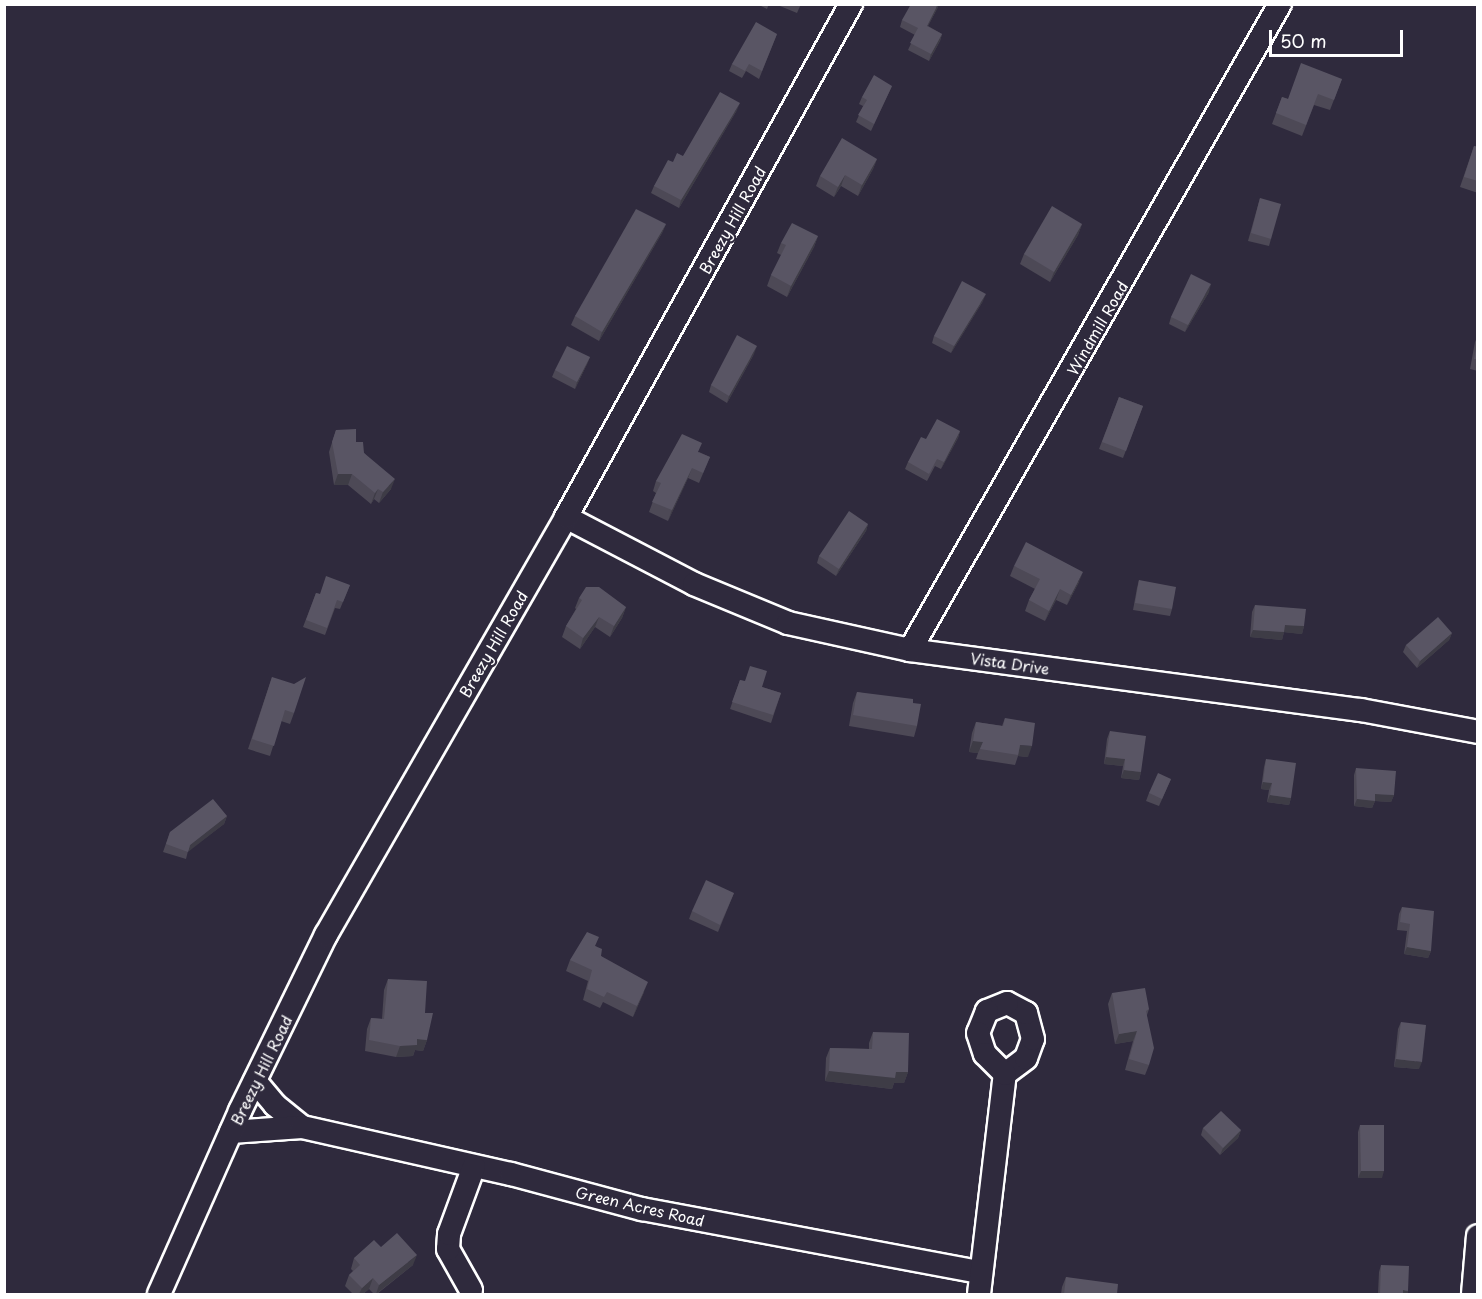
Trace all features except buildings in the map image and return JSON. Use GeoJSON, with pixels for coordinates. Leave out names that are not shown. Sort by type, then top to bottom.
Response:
{"type":"FeatureCollection","features":[{"type":"Feature","properties":{"kind":"street","name":"Breezy Hill Road"},"geometry":{"type":"LineString","coordinates":[[159,1294],[231,1132],[326,935],[566,517],[851,4]]}},
{"type":"Feature","properties":{"kind":"street","name":"Windmill Road"},"geometry":{"type":"LineString","coordinates":[[910,650],[1280,4]]}},
{"type":"Feature","properties":{"kind":"street","name":"Vista Drive"},"geometry":{"type":"LineString","coordinates":[[566,517],[694,584],[788,623],[910,650],[1361,710],[1478,732]]}},
{"type":"Feature","properties":{"kind":"street"},"geometry":{"type":"LineString","coordinates":[[979,1294],[1005,1074]]}},
{"type":"Feature","properties":{"kind":"street","name":"Green Acres Road"},"geometry":{"type":"LineString","coordinates":[[255,1081],[274,1105],[302,1127]]}},
{"type":"Feature","properties":{"kind":"street","name":"Green Acres Road"},"geometry":{"type":"LineString","coordinates":[[231,1132],[302,1127],[474,1166],[642,1209],[980,1272]]}},
{"type":"Feature","properties":{"kind":"street"},"geometry":{"type":"LineString","coordinates":[[471,1290],[448,1249],[449,1234],[474,1166]]}},
{"type":"Feature","properties":{"kind":"street"},"geometry":{"type":"LineString","coordinates":[[1473,1294],[1478,1236]]}}]}
